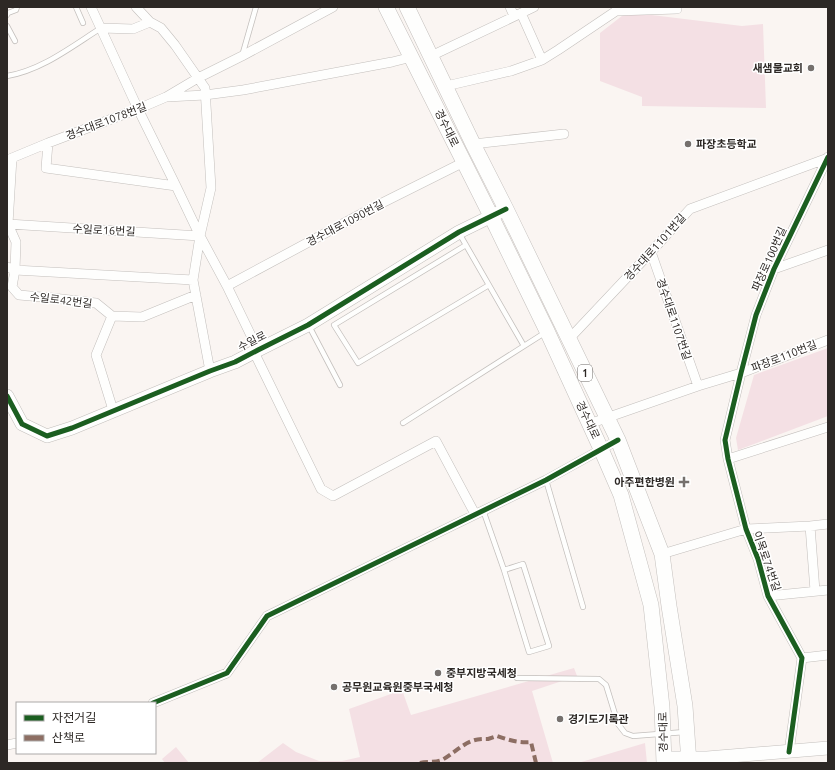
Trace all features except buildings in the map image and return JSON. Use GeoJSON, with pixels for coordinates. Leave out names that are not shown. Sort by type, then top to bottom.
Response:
{"type":"FeatureCollection","features":[{"type":"Feature","properties":{"kind":"main road","name":"경수대로"},"geometry":{"type":"LineString","coordinates":[[386,7],[547,331],[621,495],[651,605],[662,707],[664,760]]}},
{"type":"Feature","properties":{"kind":"main road","name":"경수대로"},"geometry":{"type":"LineString","coordinates":[[407,7],[618,440],[662,554],[668,606],[685,706],[689,760]]}},
{"type":"Feature","properties":{"kind":"main road"},"geometry":{"type":"LineString","coordinates":[[570,382],[586,375]]}},
{"type":"Feature","properties":{"kind":"street"},"geometry":{"type":"LineString","coordinates":[[91,7],[138,109],[200,236],[227,286],[321,489],[333,496],[436,441],[479,512]]}},
{"type":"Feature","properties":{"kind":"street"},"geometry":{"type":"LineString","coordinates":[[136,7],[150,22],[161,28],[175,45],[205,88],[211,188],[200,236],[193,280],[210,371]]}},
{"type":"Feature","properties":{"kind":"street","name":"경수대로1078번길"},"geometry":{"type":"LineString","coordinates":[[11,269],[16,242],[8,224],[10,159],[166,97],[198,78],[334,7]]}},
{"type":"Feature","properties":{"kind":"street"},"geometry":{"type":"LineString","coordinates":[[510,7],[518,15],[542,60]]}},
{"type":"Feature","properties":{"kind":"street"},"geometry":{"type":"LineString","coordinates":[[431,56],[534,7]]}},
{"type":"Feature","properties":{"kind":"street"},"geometry":{"type":"LineString","coordinates":[[446,86],[511,71],[542,60],[616,11],[677,9],[677,7]]}},
{"type":"Feature","properties":{"kind":"street"},"geometry":{"type":"LineString","coordinates":[[101,28],[133,29],[150,22]]}},
{"type":"Feature","properties":{"kind":"street"},"geometry":{"type":"LineString","coordinates":[[166,97],[205,95],[243,90],[412,57]]}},
{"type":"Feature","properties":{"kind":"street"},"geometry":{"type":"LineString","coordinates":[[473,144],[564,134]]}},
{"type":"Feature","properties":{"kind":"street"},"geometry":{"type":"LineString","coordinates":[[48,143],[46,168],[176,186]]}},
{"type":"Feature","properties":{"kind":"street","name":"경수대로1101번길"},"geometry":{"type":"LineString","coordinates":[[569,339],[651,252],[690,208],[828,158]]}},
{"type":"Feature","properties":{"kind":"street","name":"파장로100번길"},"geometry":{"type":"LineString","coordinates":[[741,372],[756,315],[774,269],[828,158]]}},
{"type":"Feature","properties":{"kind":"street","name":"경수대로1090번길"},"geometry":{"type":"LineString","coordinates":[[227,286],[372,208],[464,162]]}},
{"type":"Feature","properties":{"kind":"street","name":"수일로"},"geometry":{"type":"LineString","coordinates":[[7,396],[22,424],[47,436],[72,428],[113,410],[234,362],[308,325],[459,232],[506,209]]}},
{"type":"Feature","properties":{"kind":"street","name":"수일로16번길"},"geometry":{"type":"LineString","coordinates":[[8,224],[200,236]]}},
{"type":"Feature","properties":{"kind":"street","name":"파장로100번길"},"geometry":{"type":"LineString","coordinates":[[774,269],[828,250]]}},
{"type":"Feature","properties":{"kind":"street","name":"경수대로1107번길"},"geometry":{"type":"LineString","coordinates":[[651,252],[698,386]]}},
{"type":"Feature","properties":{"kind":"street"},"geometry":{"type":"LineString","coordinates":[[11,269],[193,280]]}},
{"type":"Feature","properties":{"kind":"street","name":"수일로42번길"},"geometry":{"type":"LineString","coordinates":[[11,269],[12,287],[19,296],[53,298],[96,304],[112,316]]}},
{"type":"Feature","properties":{"kind":"street"},"geometry":{"type":"LineString","coordinates":[[113,410],[96,355],[112,316],[142,317],[196,295]]}},
{"type":"Feature","properties":{"kind":"street","name":"파장로110번길"},"geometry":{"type":"LineString","coordinates":[[741,372],[828,340]]}},
{"type":"Feature","properties":{"kind":"street"},"geometry":{"type":"LineString","coordinates":[[589,424],[741,372]]}},
{"type":"Feature","properties":{"kind":"street","name":"이목로74번길"},"geometry":{"type":"LineString","coordinates":[[741,372],[725,440],[728,459],[746,529],[758,559],[768,596],[802,658]]}},
{"type":"Feature","properties":{"kind":"street"},"geometry":{"type":"LineString","coordinates":[[728,459],[828,427]]}},
{"type":"Feature","properties":{"kind":"street"},"geometry":{"type":"LineString","coordinates":[[155,702],[227,673],[267,616],[546,480],[618,440]]}},
{"type":"Feature","properties":{"kind":"street"},"geometry":{"type":"LineString","coordinates":[[662,554],[746,529],[828,524]]}},
{"type":"Feature","properties":{"kind":"street"},"geometry":{"type":"LineString","coordinates":[[810,526],[815,592]]}},
{"type":"Feature","properties":{"kind":"street"},"geometry":{"type":"LineString","coordinates":[[768,596],[828,590]]}},
{"type":"Feature","properties":{"kind":"street"},"geometry":{"type":"LineString","coordinates":[[789,752],[802,658],[828,655]]}},
{"type":"Feature","properties":{"kind":"street"},"geometry":{"type":"LineString","coordinates":[[664,760],[689,760],[828,748]]}},
{"type":"Feature","properties":{"kind":"lane"},"geometry":{"type":"LineString","coordinates":[[7,15],[16,10],[17,7]]}},
{"type":"Feature","properties":{"kind":"lane"},"geometry":{"type":"LineString","coordinates":[[76,7],[83,23]]}},
{"type":"Feature","properties":{"kind":"lane"},"geometry":{"type":"LineString","coordinates":[[242,56],[256,7]]}},
{"type":"Feature","properties":{"kind":"lane"},"geometry":{"type":"LineString","coordinates":[[7,26],[15,41]]}},
{"type":"Feature","properties":{"kind":"lane"},"geometry":{"type":"LineString","coordinates":[[7,76],[17,74],[45,63],[101,28]]}},
{"type":"Feature","properties":{"kind":"lane"},"geometry":{"type":"LineString","coordinates":[[459,232],[524,346]]}},
{"type":"Feature","properties":{"kind":"lane"},"geometry":{"type":"LineString","coordinates":[[466,245],[334,325],[358,363],[489,285]]}},
{"type":"Feature","properties":{"kind":"lane"},"geometry":{"type":"LineString","coordinates":[[308,325],[340,385]]}},
{"type":"Feature","properties":{"kind":"lane"},"geometry":{"type":"LineString","coordinates":[[404,423],[547,331]]}},
{"type":"Feature","properties":{"kind":"lane"},"geometry":{"type":"LineString","coordinates":[[546,480],[583,607]]}},
{"type":"Feature","properties":{"kind":"lane"},"geometry":{"type":"LineString","coordinates":[[479,512],[504,570],[529,652],[549,646],[523,564],[504,570]]}},
{"type":"Feature","properties":{"kind":"lane"},"geometry":{"type":"LineString","coordinates":[[517,678],[599,679],[606,685],[618,724],[625,733],[633,736],[687,732]]}},
{"type":"Feature","properties":{"kind":"shaded area"},"geometry":{"type":"Polygon","coordinates":[[[627,12],[742,26],[763,24],[766,108],[642,106],[642,97],[600,81],[600,33],[627,12]]]}},
{"type":"Feature","properties":{"kind":"shaded area"},"geometry":{"type":"Polygon","coordinates":[[[828,348],[828,416],[738,450],[736,438],[754,375],[828,348]]]}},
{"type":"Feature","properties":{"kind":"shaded area"},"geometry":{"type":"Polygon","coordinates":[[[574,668],[577,676],[532,691],[553,763],[257,763],[283,743],[296,752],[319,761],[342,761],[360,757],[349,709],[402,690],[411,715],[574,668]]]}},
{"type":"Feature","properties":{"kind":"shaded area"},"geometry":{"type":"Polygon","coordinates":[[[645,743],[647,763],[578,763],[645,743]]]}},
{"type":"Feature","properties":{"kind":"shaded area"},"geometry":{"type":"Polygon","coordinates":[[[176,747],[189,763],[165,763],[162,759],[176,747]]]}},
{"type":"Feature","properties":{"kind":"marked path"},"geometry":{"type":"LineString","coordinates":[[420,763],[442,760],[468,743],[497,736],[517,742],[531,742],[536,763]]}},
{"type":"Feature","properties":{"kind":"cycle path"},"geometry":{"type":"LineString","coordinates":[[789,752],[802,658],[768,596],[758,559],[746,529],[728,459],[725,440],[756,315],[774,269],[828,157]]}},
{"type":"Feature","properties":{"kind":"cycle path"},"geometry":{"type":"LineString","coordinates":[[7,396],[22,424],[47,436],[72,428],[235,362],[308,325],[459,232],[506,209]]}},
{"type":"Feature","properties":{"kind":"cycle path"},"geometry":{"type":"LineString","coordinates":[[155,702],[227,673],[267,616],[546,480],[618,440]]}},
{"type":"Feature","properties":{"kind":"place","name":"새샘물교회"},"geometry":{"type":"Point","coordinates":[811,68]}},
{"type":"Feature","properties":{"kind":"place","name":"파장초등학교"},"geometry":{"type":"Point","coordinates":[688,144]}},
{"type":"Feature","properties":{"kind":"place","name":"아주편한병원"},"geometry":{"type":"Point","coordinates":[684,482]}},
{"type":"Feature","properties":{"kind":"place","name":"중부지방국세청"},"geometry":{"type":"Point","coordinates":[438,673]}},
{"type":"Feature","properties":{"kind":"place","name":"공무원교육원중부국세청"},"geometry":{"type":"Point","coordinates":[334,687]}},
{"type":"Feature","properties":{"kind":"place","name":"경기도기록관"},"geometry":{"type":"Point","coordinates":[560,719]}}]}
